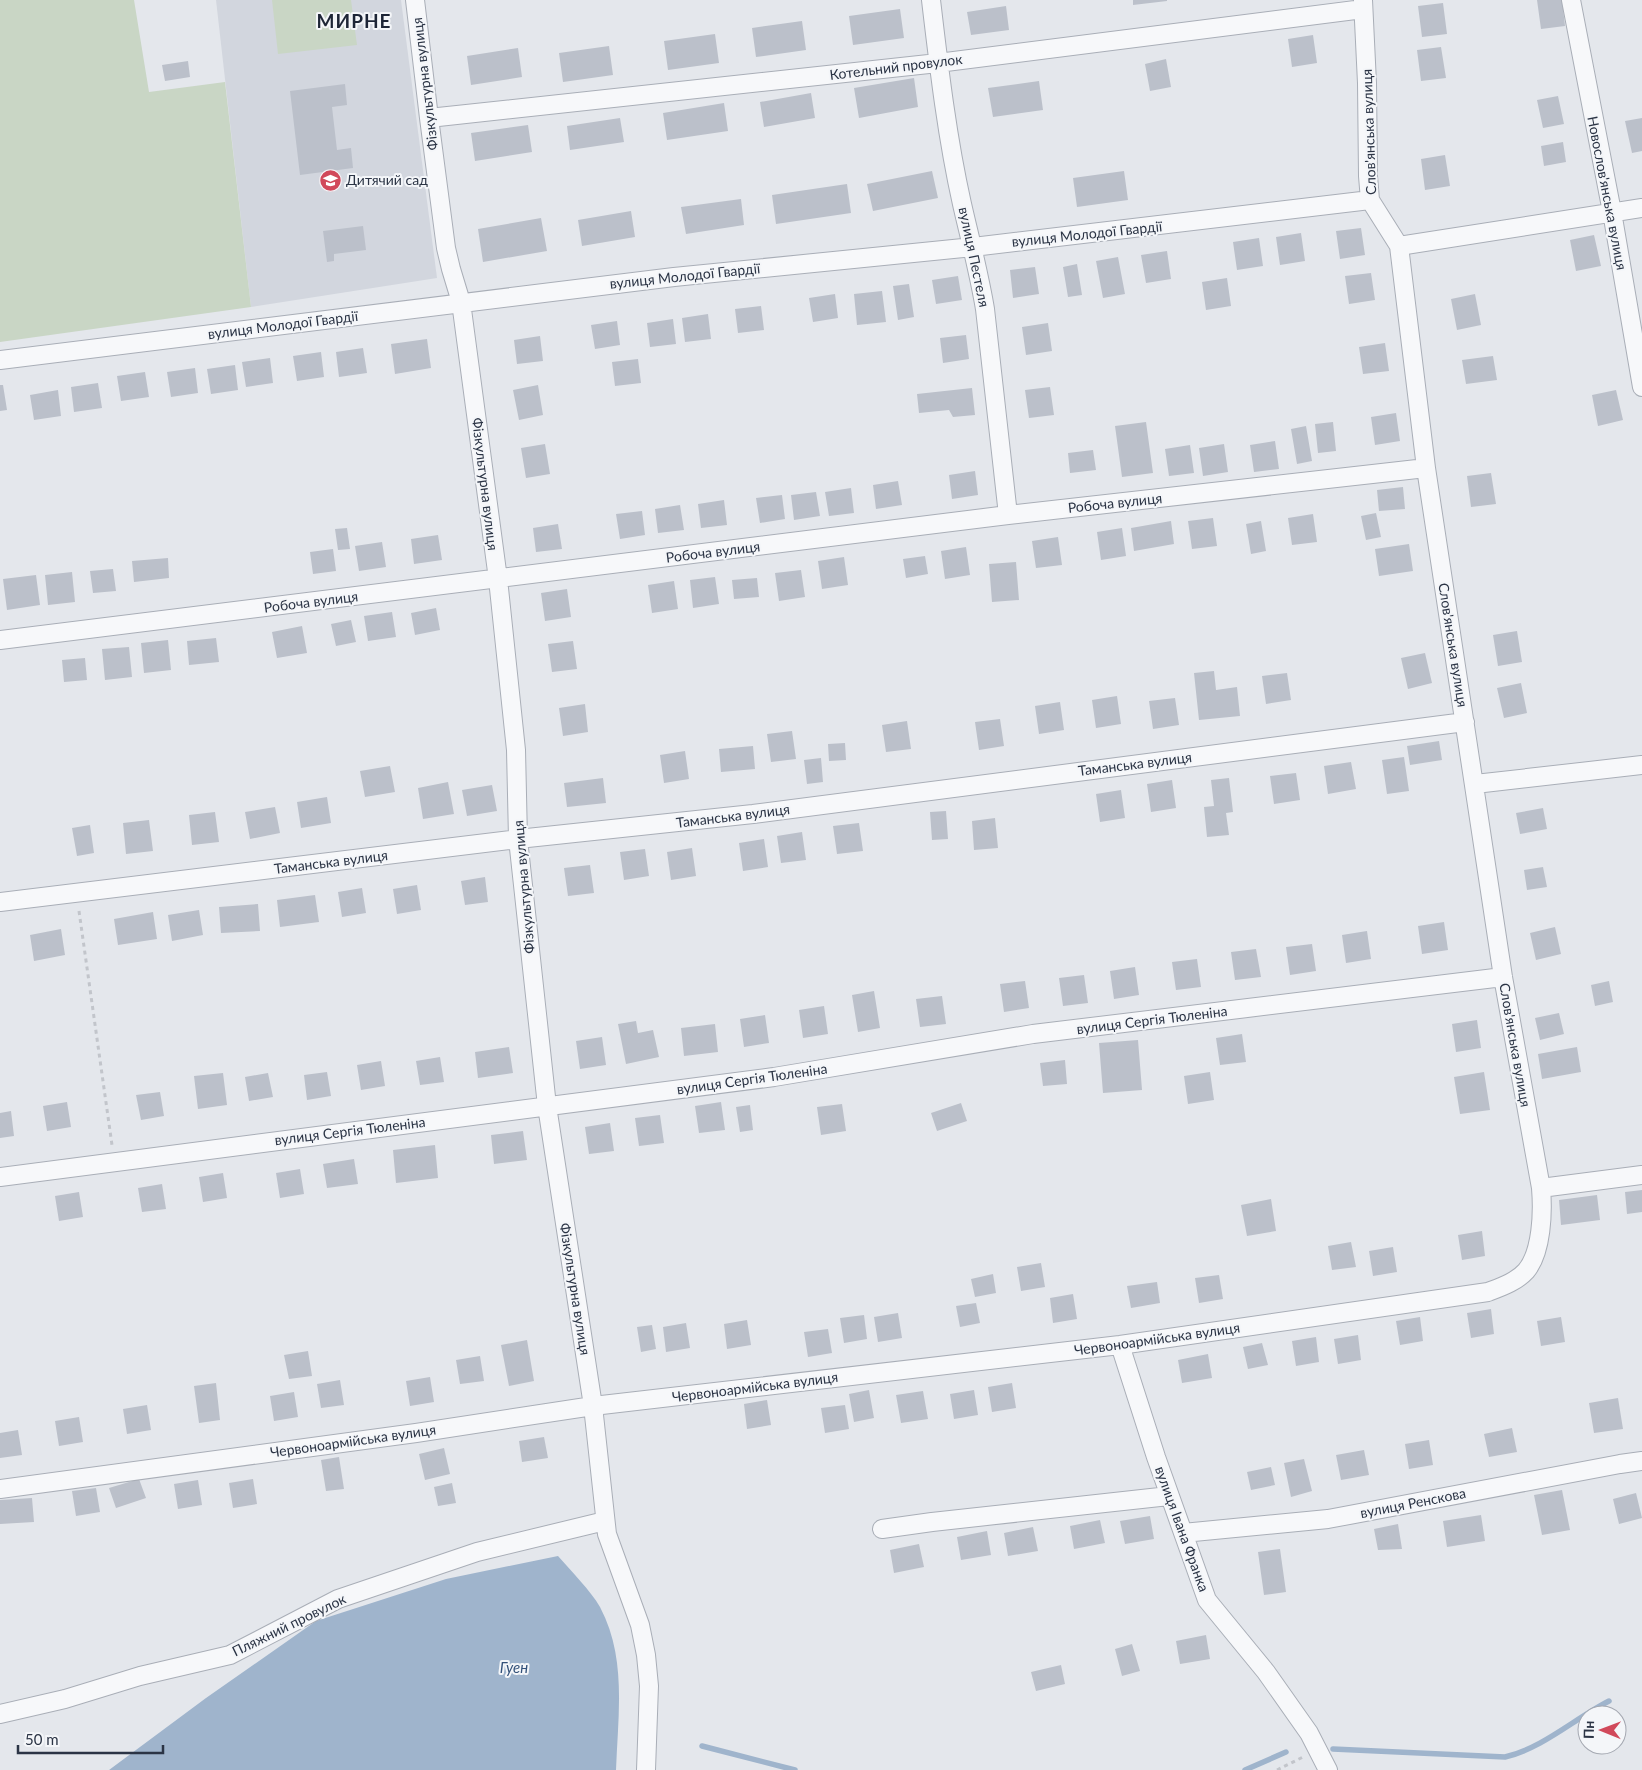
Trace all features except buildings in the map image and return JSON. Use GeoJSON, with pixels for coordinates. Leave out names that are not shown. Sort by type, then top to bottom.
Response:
{"type":"FeatureCollection","features":[{"type":"Feature","properties":{"kind":"street","name":"Фізкультурна вулиця"},"geometry":{"type":"LineString","coordinates":[[415,0],[446,248],[450,269],[461,302],[498,579],[516,750],[518,839],[547,1106],[593,1406],[607,1534],[640,1625],[646,1655],[650,1686],[646,1770]]}},
{"type":"Feature","properties":{"kind":"street","name":"вулиця Пестеля"},"geometry":{"type":"LineString","coordinates":[[931,0],[938,62],[954,166],[985,309],[1008,515]]}},
{"type":"Feature","properties":{"kind":"street","name":"Новослов'янська вулиця"},"geometry":{"type":"LineString","coordinates":[[1571,0],[1612,212],[1642,387]]}},
{"type":"Feature","properties":{"kind":"street","name":"Котельний провулок"},"geometry":{"type":"LineString","coordinates":[[429,118],[938,62],[1363,4]]}},
{"type":"Feature","properties":{"kind":"street","name":"Слов'янська вулиця"},"geometry":{"type":"LineString","coordinates":[[1363,4],[1370,200],[1399,246],[1426,468],[1503,977],[1541,1188],[1542,1211],[1534,1255],[1526,1271],[1509,1284]]}},
{"type":"Feature","properties":{"kind":"street","name":"вулиця Молодої Гвардії"},"geometry":{"type":"LineString","coordinates":[[0,360],[674,277],[973,247],[1370,200]]}},
{"type":"Feature","properties":{"kind":"street"},"geometry":{"type":"LineString","coordinates":[[1399,246],[1642,208]]}},
{"type":"Feature","properties":{"kind":"street","name":"Робоча вулиця"},"geometry":{"type":"LineString","coordinates":[[0,640],[1008,515],[1426,468]]}},
{"type":"Feature","properties":{"kind":"street","name":"Таманська вулиця"},"geometry":{"type":"LineString","coordinates":[[0,902],[518,839],[753,814],[1465,722]]}},
{"type":"Feature","properties":{"kind":"street"},"geometry":{"type":"LineString","coordinates":[[1475,784],[1642,766]]}},
{"type":"Feature","properties":{"kind":"street","name":"вулиця Сергія Тюленіна"},"geometry":{"type":"LineString","coordinates":[[0,1177],[774,1077],[1033,1034],[1503,977]]}},
{"type":"Feature","properties":{"kind":"street"},"geometry":{"type":"LineString","coordinates":[[1541,1188],[1642,1174]]}},
{"type":"Feature","properties":{"kind":"street","name":"Червоноармійська вулиця"},"geometry":{"type":"LineString","coordinates":[[0,1489],[426,1431],[593,1406],[1120,1345],[1488,1292],[1509,1284]]}},
{"type":"Feature","properties":{"kind":"street","name":"вулиця Івана Франка"},"geometry":{"type":"LineString","coordinates":[[1120,1345],[1169,1496],[1208,1600],[1271,1680],[1309,1733],[1328,1770]]}},
{"type":"Feature","properties":{"kind":"street","name":"вулиця Ренскова"},"geometry":{"type":"LineString","coordinates":[[1183,1533],[1328,1519],[1642,1461]]}},
{"type":"Feature","properties":{"kind":"street"},"geometry":{"type":"LineString","coordinates":[[882,1529],[1169,1496]]}},
{"type":"Feature","properties":{"kind":"street","name":"Пляжний провулок"},"geometry":{"type":"LineString","coordinates":[[0,1714],[65,1699],[140,1676],[230,1655],[338,1599],[477,1552],[605,1521]]}},
{"type":"Feature","properties":{"kind":"path"},"geometry":{"type":"LineString","coordinates":[[76,893],[114,1161]]}},
{"type":"Feature","properties":{"kind":"path"},"geometry":{"type":"LineString","coordinates":[[1277,1770],[1318,1750]]}},
{"type":"Feature","properties":{"kind":"shaded area","name":"Дитячий сад"},"geometry":{"type":"Polygon","coordinates":[[[216,0],[401,0],[437,278],[251,307],[216,0]]]}},
{"type":"Feature","properties":{"kind":"green space"},"geometry":{"type":"Polygon","coordinates":[[[0,0],[134,0],[149,92],[225,82],[251,307],[0,342],[0,0]]]}},
{"type":"Feature","properties":{"kind":"green space"},"geometry":{"type":"Polygon","coordinates":[[[272,0],[351,0],[357,45],[278,54],[272,0]]]}},
{"type":"Feature","properties":{"kind":"water","name":"Гуен"},"geometry":{"type":"Polygon","coordinates":[[[558,1556],[596,1601],[609,1626],[614,1646],[619,1687],[616,1770],[109,1770],[206,1698],[316,1621],[446,1579],[558,1556]]]}},
{"type":"Feature","properties":{"kind":"waterway"},"geometry":{"type":"LineString","coordinates":[[1333,1749],[1505,1757],[1532,1747],[1609,1701]]}},
{"type":"Feature","properties":{"kind":"waterway"},"geometry":{"type":"LineString","coordinates":[[702,1746],[795,1770]]}},
{"type":"Feature","properties":{"kind":"waterway"},"geometry":{"type":"LineString","coordinates":[[1245,1770],[1286,1752]]}},
{"type":"Feature","properties":{"kind":"place","name":"Дитячий сад"},"geometry":{"type":"Point","coordinates":[330,180]}},
{"type":"Feature","properties":{"kind":"district","name":"МИРНЕ"},"geometry":{"type":"Point","coordinates":[354,21]}}]}
